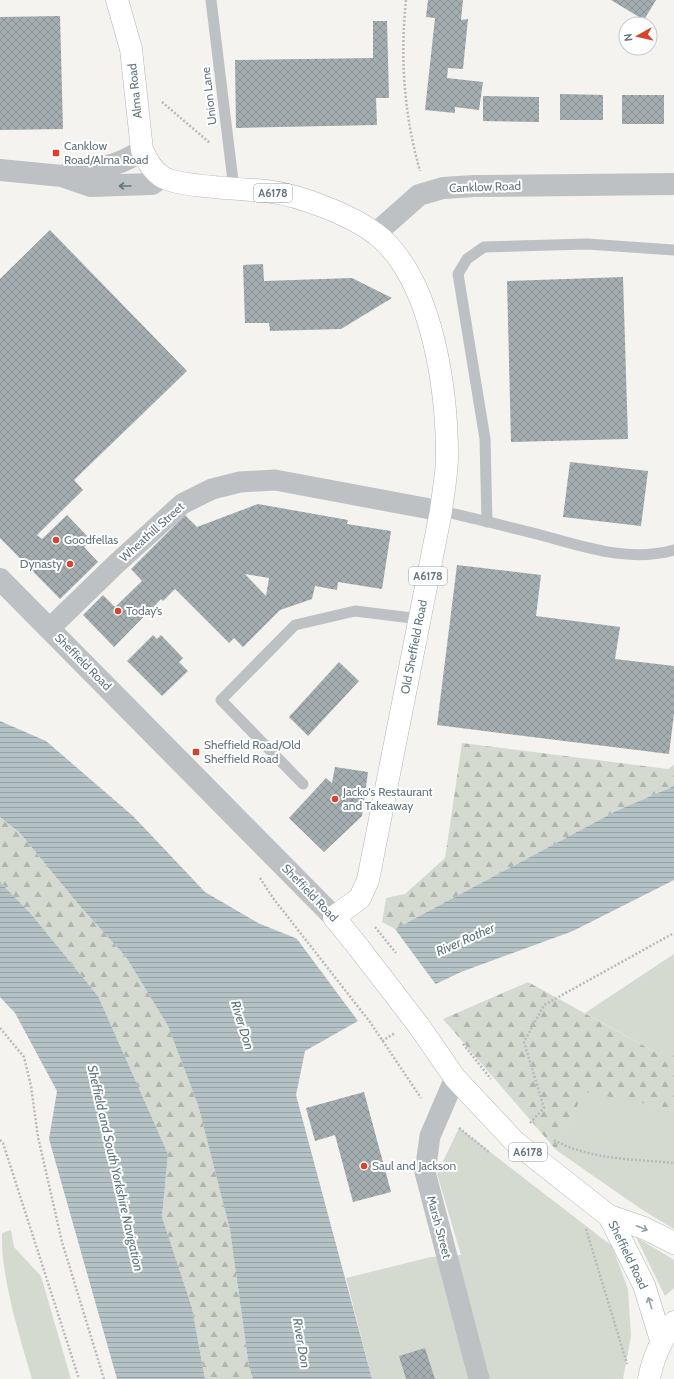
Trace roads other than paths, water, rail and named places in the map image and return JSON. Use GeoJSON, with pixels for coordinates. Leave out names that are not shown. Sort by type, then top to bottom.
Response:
{"type":"FeatureCollection","features":[{"type":"Feature","properties":{"kind":"main road","name":"Alma Road"},"geometry":{"type":"LineString","coordinates":[[117,0],[131,49],[142,150],[150,164],[162,177]]}},
{"type":"Feature","properties":{"kind":"main road","name":"A6178"},"geometry":{"type":"LineString","coordinates":[[162,177],[184,183],[267,191],[306,201],[342,215],[375,234]]}},
{"type":"Feature","properties":{"kind":"main road","name":"Old Sheffield Road"},"geometry":{"type":"LineString","coordinates":[[340,923],[360,898],[368,880],[442,511],[447,459],[447,432],[439,371],[430,326],[414,285],[395,254],[375,234]]}},
{"type":"Feature","properties":{"kind":"main road","name":"Sheffield Road"},"geometry":{"type":"LineString","coordinates":[[340,923],[419,1026],[455,1078],[515,1142],[609,1216],[644,1228],[674,1243]]}},
{"type":"Feature","properties":{"kind":"main road","name":"Sheffield Road"},"geometry":{"type":"LineString","coordinates":[[609,1216],[644,1285],[661,1340]]}},
{"type":"Feature","properties":{"kind":"main road"},"geometry":{"type":"LineString","coordinates":[[649,1379],[652,1361],[661,1340],[674,1322]]}},
{"type":"Feature","properties":{"kind":"street"},"geometry":{"type":"LineString","coordinates":[[62,176],[86,170],[113,166],[128,160],[142,150]]}},
{"type":"Feature","properties":{"kind":"street"},"geometry":{"type":"LineString","coordinates":[[0,170],[62,176],[91,186],[152,184],[162,177]]}},
{"type":"Feature","properties":{"kind":"street","name":"Canklow Road"},"geometry":{"type":"LineString","coordinates":[[375,234],[404,206],[418,195],[443,188],[474,186],[674,184]]}},
{"type":"Feature","properties":{"kind":"street","name":"Wheathill Street"},"geometry":{"type":"LineString","coordinates":[[50,628],[116,564],[182,504],[212,489],[240,482],[275,480],[442,511]]}},
{"type":"Feature","properties":{"kind":"street","name":"Sheffield Road"},"geometry":{"type":"LineString","coordinates":[[0,579],[340,923]]}},
{"type":"Feature","properties":{"kind":"street","name":"Marsh Street"},"geometry":{"type":"LineString","coordinates":[[455,1078],[430,1136],[424,1172],[479,1379]]}},
{"type":"Feature","properties":{"kind":"lane","name":"Union Lane"},"geometry":{"type":"LineString","coordinates":[[211,0],[234,189]]}},
{"type":"Feature","properties":{"kind":"lane"},"geometry":{"type":"LineString","coordinates":[[487,522],[485,439],[458,274],[467,259],[484,247],[587,244],[674,250]]}},
{"type":"Feature","properties":{"kind":"lane"},"geometry":{"type":"LineString","coordinates":[[442,511],[626,555],[649,556],[674,550]]}},
{"type":"Feature","properties":{"kind":"lane"},"geometry":{"type":"LineString","coordinates":[[303,784],[221,700],[295,625],[355,611],[420,619]]}},
{"type":"Feature","properties":{"kind":"water"},"geometry":{"type":"Polygon","coordinates":[[[0,721],[46,741],[133,816],[205,892],[258,923],[320,948],[395,929],[616,811],[674,786],[674,880],[573,931],[461,972],[358,1021],[305,1051],[296,1095],[372,1379],[253,1379],[249,1367],[230,1230],[198,1105],[168,1026],[126,957],[79,905],[20,833],[0,817],[0,721]]]}},
{"type":"Feature","properties":{"kind":"water","name":"Sheffield and South Yorkshire Navigation"},"geometry":{"type":"Polygon","coordinates":[[[0,882],[32,915],[98,996],[168,1154],[162,1217],[192,1308],[205,1379],[117,1379],[49,1139],[57,1091],[15,1013],[0,997],[0,882]]]}},
{"type":"Feature","properties":{"kind":"place","name":"Canklow Road/Alma Road"},"geometry":{"type":"Point","coordinates":[56,153]}},
{"type":"Feature","properties":{"kind":"place","name":"Goodfellas"},"geometry":{"type":"Point","coordinates":[56,540]}},
{"type":"Feature","properties":{"kind":"place","name":"Dynasty"},"geometry":{"type":"Point","coordinates":[70,564]}},
{"type":"Feature","properties":{"kind":"place","name":"Today’s"},"geometry":{"type":"Point","coordinates":[118,611]}},
{"type":"Feature","properties":{"kind":"place","name":"Sheffield Road/Old Sheffield Road"},"geometry":{"type":"Point","coordinates":[196,752]}},
{"type":"Feature","properties":{"kind":"place","name":"Jacko's Restaurant and Takeaway"},"geometry":{"type":"Point","coordinates":[335,799]}},
{"type":"Feature","properties":{"kind":"place","name":"Saul and Jackson"},"geometry":{"type":"Point","coordinates":[364,1166]}},
{"type":"Feature","properties":{"kind":"water label","name":"River Rother"},"geometry":{"type":"Point","coordinates":[465,939]}},
{"type":"Feature","properties":{"kind":"water label","name":"River Don"},"geometry":{"type":"Point","coordinates":[243,1025]}},
{"type":"Feature","properties":{"kind":"water label","name":"River Don"},"geometry":{"type":"Point","coordinates":[302,1343]}}]}
